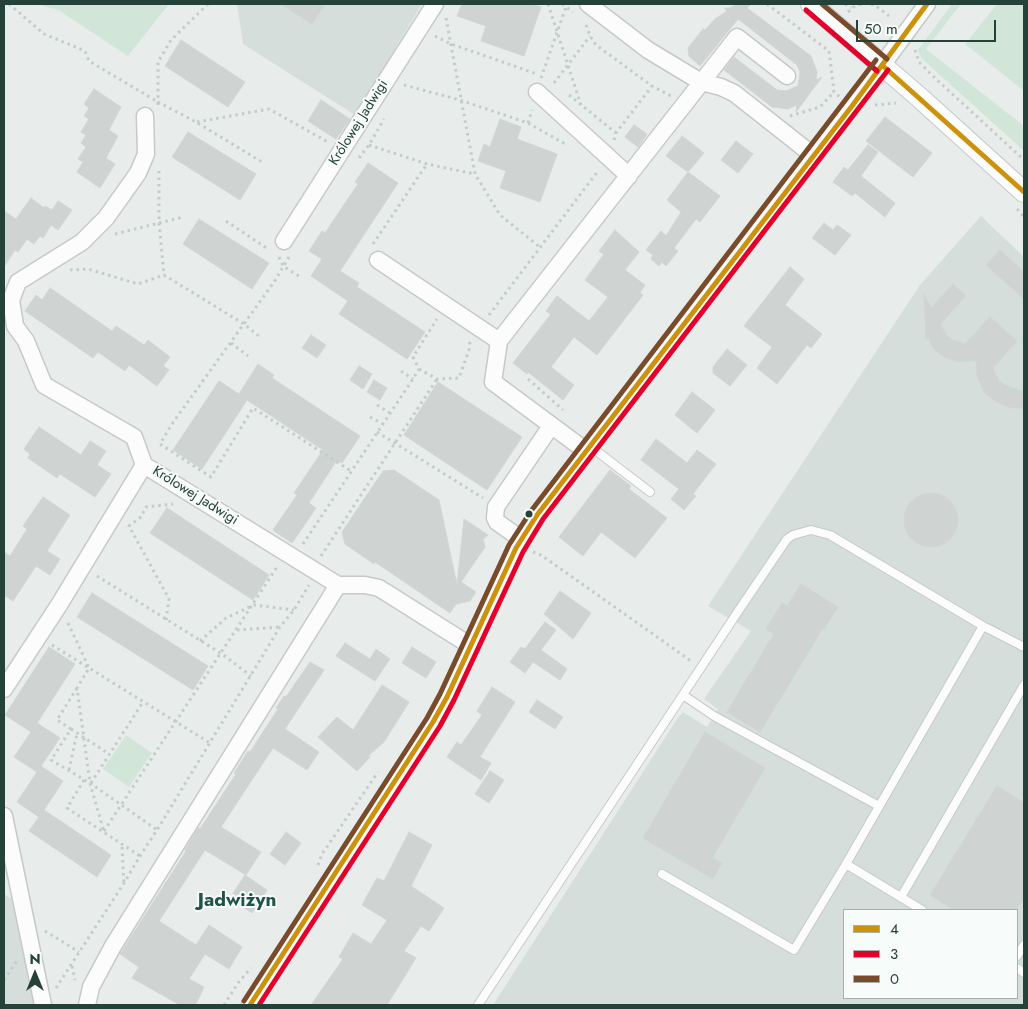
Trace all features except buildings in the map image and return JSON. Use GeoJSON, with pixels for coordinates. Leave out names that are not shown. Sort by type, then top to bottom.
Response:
{"type":"FeatureCollection","features":[{"type":"Feature","properties":{"kind":"street"},"geometry":{"type":"LineString","coordinates":[[811,4],[1024,192]]}},
{"type":"Feature","properties":{"kind":"street","name":"Królowej Jadwigi"},"geometry":{"type":"LineString","coordinates":[[284,241],[342,150],[440,8]]}},
{"type":"Feature","properties":{"kind":"street"},"geometry":{"type":"LineString","coordinates":[[250,1005],[433,722],[447,697],[519,544],[537,515],[852,106],[920,9]]}},
{"type":"Feature","properties":{"kind":"street"},"geometry":{"type":"LineString","coordinates":[[583,10],[701,82],[734,93],[814,156]]}},
{"type":"Feature","properties":{"kind":"street"},"geometry":{"type":"LineString","coordinates":[[588,449],[551,426],[493,382],[499,341],[737,37],[787,76]]}},
{"type":"Feature","properties":{"kind":"street"},"geometry":{"type":"LineString","coordinates":[[537,92],[629,176]]}},
{"type":"Feature","properties":{"kind":"street","name":"Królowej Jadwigi"},"geometry":{"type":"LineString","coordinates":[[151,113],[146,154],[138,173],[106,218],[82,242],[18,282],[11,300],[15,326],[26,341],[44,385],[134,437],[144,464],[338,585]]}},
{"type":"Feature","properties":{"kind":"street"},"geometry":{"type":"LineString","coordinates":[[378,260],[499,341]]}},
{"type":"Feature","properties":{"kind":"street"},"geometry":{"type":"LineString","coordinates":[[519,544],[495,518],[496,507],[551,426]]}},
{"type":"Feature","properties":{"kind":"street"},"geometry":{"type":"LineString","coordinates":[[4,689],[59,605],[144,464]]}},
{"type":"Feature","properties":{"kind":"street"},"geometry":{"type":"LineString","coordinates":[[87,1005],[91,987],[113,946],[338,585],[365,585],[378,588],[471,646]]}},
{"type":"Feature","properties":{"kind":"street"},"geometry":{"type":"LineString","coordinates":[[4,816],[43,1005]]}},
{"type":"Feature","properties":{"kind":"lane"},"geometry":{"type":"LineString","coordinates":[[588,449],[650,492]]}},
{"type":"Feature","properties":{"kind":"lane"},"geometry":{"type":"LineString","coordinates":[[478,1005],[787,539],[805,531],[818,531],[830,535],[983,626],[1024,647]]}},
{"type":"Feature","properties":{"kind":"lane"},"geometry":{"type":"LineString","coordinates":[[662,874],[794,950],[846,864],[983,626]]}},
{"type":"Feature","properties":{"kind":"lane"},"geometry":{"type":"LineString","coordinates":[[901,897],[1024,685]]}},
{"type":"Feature","properties":{"kind":"lane"},"geometry":{"type":"LineString","coordinates":[[683,695],[714,716],[879,806]]}},
{"type":"Feature","properties":{"kind":"lane"},"geometry":{"type":"LineString","coordinates":[[846,864],[920,909]]}},
{"type":"Feature","properties":{"kind":"path"},"geometry":{"type":"LineString","coordinates":[[9,4],[44,34],[85,52],[89,60],[262,162]]}},
{"type":"Feature","properties":{"kind":"path"},"geometry":{"type":"LineString","coordinates":[[151,113],[158,102],[158,62],[170,40],[208,4]]}},
{"type":"Feature","properties":{"kind":"path"},"geometry":{"type":"LineString","coordinates":[[548,4],[582,105]]}},
{"type":"Feature","properties":{"kind":"path"},"geometry":{"type":"LineString","coordinates":[[562,4],[566,7],[583,10]]}},
{"type":"Feature","properties":{"kind":"path"},"geometry":{"type":"LineString","coordinates":[[767,4],[829,51],[834,92],[852,106]]}},
{"type":"Feature","properties":{"kind":"path"},"geometry":{"type":"LineString","coordinates":[[845,4],[851,8]]}},
{"type":"Feature","properties":{"kind":"path"},"geometry":{"type":"LineString","coordinates":[[842,18],[851,8],[862,4]]}},
{"type":"Feature","properties":{"kind":"path"},"geometry":{"type":"LineString","coordinates":[[871,4],[889,16]]}},
{"type":"Feature","properties":{"kind":"path"},"geometry":{"type":"LineString","coordinates":[[528,123],[566,7]]}},
{"type":"Feature","properties":{"kind":"path"},"geometry":{"type":"LineString","coordinates":[[440,8],[475,174],[500,215],[541,248]]}},
{"type":"Feature","properties":{"kind":"path"},"geometry":{"type":"LineString","coordinates":[[585,21],[590,36],[596,45],[652,86],[674,98],[687,100]]}},
{"type":"Feature","properties":{"kind":"path"},"geometry":{"type":"LineString","coordinates":[[554,83],[590,36]]}},
{"type":"Feature","properties":{"kind":"path"},"geometry":{"type":"LineString","coordinates":[[914,46],[919,62],[1024,160]]}},
{"type":"Feature","properties":{"kind":"path"},"geometry":{"type":"LineString","coordinates":[[404,85],[460,100],[528,123],[568,146]]}},
{"type":"Feature","properties":{"kind":"path"},"geometry":{"type":"LineString","coordinates":[[444,305],[413,357],[419,370],[437,380],[459,378],[469,350],[470,340],[598,171],[601,163],[611,151],[616,133],[652,86]]}},
{"type":"Feature","properties":{"kind":"path"},"geometry":{"type":"LineString","coordinates":[[771,122],[820,107],[834,92]]}},
{"type":"Feature","properties":{"kind":"path"},"geometry":{"type":"LineString","coordinates":[[196,122],[269,109],[342,150]]}},
{"type":"Feature","properties":{"kind":"path"},"geometry":{"type":"LineString","coordinates":[[369,145],[427,164],[475,174]]}},
{"type":"Feature","properties":{"kind":"path"},"geometry":{"type":"LineString","coordinates":[[159,168],[160,223],[164,275]]}},
{"type":"Feature","properties":{"kind":"path"},"geometry":{"type":"LineString","coordinates":[[111,235],[183,217]]}},
{"type":"Feature","properties":{"kind":"path"},"geometry":{"type":"LineString","coordinates":[[226,221],[280,258],[283,266],[302,278]]}},
{"type":"Feature","properties":{"kind":"path"},"geometry":{"type":"LineString","coordinates":[[35,272],[88,269],[138,284],[164,275]]}},
{"type":"Feature","properties":{"kind":"path"},"geometry":{"type":"LineString","coordinates":[[164,275],[244,324],[260,337]]}},
{"type":"Feature","properties":{"kind":"path"},"geometry":{"type":"LineString","coordinates":[[231,343],[248,356]]}},
{"type":"Feature","properties":{"kind":"path"},"geometry":{"type":"LineString","coordinates":[[104,832],[254,605],[383,424],[419,370]]}},
{"type":"Feature","properties":{"kind":"path"},"geometry":{"type":"LineString","coordinates":[[401,371],[414,379]]}},
{"type":"Feature","properties":{"kind":"path"},"geometry":{"type":"LineString","coordinates":[[528,379],[564,411]]}},
{"type":"Feature","properties":{"kind":"path"},"geometry":{"type":"LineString","coordinates":[[55,989],[72,966],[79,952],[124,884],[280,627],[294,610],[312,581],[317,562],[437,380]]}},
{"type":"Feature","properties":{"kind":"path"},"geometry":{"type":"LineString","coordinates":[[377,405],[390,413]]}},
{"type":"Feature","properties":{"kind":"path"},"geometry":{"type":"LineString","coordinates":[[211,477],[253,408],[350,471]]}},
{"type":"Feature","properties":{"kind":"path"},"geometry":{"type":"LineString","coordinates":[[370,417],[383,424]]}},
{"type":"Feature","properties":{"kind":"path"},"geometry":{"type":"LineString","coordinates":[[377,432],[496,507]]}},
{"type":"Feature","properties":{"kind":"path"},"geometry":{"type":"LineString","coordinates":[[166,620],[169,599],[129,526],[141,517],[146,507],[202,500]]}},
{"type":"Feature","properties":{"kind":"path"},"geometry":{"type":"LineString","coordinates":[[519,544],[527,554],[534,552],[541,556],[701,668]]}},
{"type":"Feature","properties":{"kind":"path"},"geometry":{"type":"LineString","coordinates":[[82,566],[222,654],[251,676]]}},
{"type":"Feature","properties":{"kind":"path"},"geometry":{"type":"LineString","coordinates":[[59,605],[89,668]]}},
{"type":"Feature","properties":{"kind":"path"},"geometry":{"type":"LineString","coordinates":[[200,640],[226,618],[254,605],[294,610]]}},
{"type":"Feature","properties":{"kind":"path"},"geometry":{"type":"LineString","coordinates":[[237,630],[280,627]]}},
{"type":"Feature","properties":{"kind":"path"},"geometry":{"type":"LineString","coordinates":[[38,636],[210,743]]}},
{"type":"Feature","properties":{"kind":"path"},"geometry":{"type":"LineString","coordinates":[[89,668],[57,720],[109,754]]}},
{"type":"Feature","properties":{"kind":"path"},"geometry":{"type":"LineString","coordinates":[[77,688],[90,783],[104,832]]}},
{"type":"Feature","properties":{"kind":"path"},"geometry":{"type":"LineString","coordinates":[[90,783],[144,702]]}},
{"type":"Feature","properties":{"kind":"path"},"geometry":{"type":"LineString","coordinates":[[71,729],[51,760],[90,783],[157,830]]}},
{"type":"Feature","properties":{"kind":"path"},"geometry":{"type":"LineString","coordinates":[[69,770],[77,733]]}},
{"type":"Feature","properties":{"kind":"path"},"geometry":{"type":"LineString","coordinates":[[84,780],[67,808],[122,846],[140,856]]}},
{"type":"Feature","properties":{"kind":"path"},"geometry":{"type":"LineString","coordinates":[[122,846],[124,884]]}},
{"type":"Feature","properties":{"kind":"path"},"geometry":{"type":"LineString","coordinates":[[24,919],[79,952]]}},
{"type":"Feature","properties":{"kind":"path"},"geometry":{"type":"LineString","coordinates":[[4,980],[20,956]]}},
{"type":"Feature","properties":{"kind":"shaded area"},"geometry":{"type":"Polygon","coordinates":[[[237,4],[422,4],[355,115],[243,44],[237,4]]]}},
{"type":"Feature","properties":{"kind":"shaded area"},"geometry":{"type":"Polygon","coordinates":[[[981,216],[1024,257],[1024,1005],[493,1005],[677,719],[683,712],[707,727],[718,709],[704,699],[751,631],[708,606],[920,285],[981,216]]]}},
{"type":"Feature","properties":{"kind":"shaded area"},"geometry":{"type":"Polygon","coordinates":[[[4,894],[17,902],[38,1005],[4,1005],[4,894]]]}},
{"type":"Feature","properties":{"kind":"green space"},"geometry":{"type":"Polygon","coordinates":[[[38,4],[169,4],[128,56],[60,11],[38,4]]]}},
{"type":"Feature","properties":{"kind":"green space"},"geometry":{"type":"Polygon","coordinates":[[[952,4],[961,4],[926,49],[1024,126],[1024,151],[921,58],[918,50],[952,4]]]}},
{"type":"Feature","properties":{"kind":"green space"},"geometry":{"type":"Polygon","coordinates":[[[997,4],[1024,4],[1024,91],[965,44],[997,4]]]}},
{"type":"Feature","properties":{"kind":"green space"},"geometry":{"type":"Polygon","coordinates":[[[126,735],[152,753],[129,787],[103,769],[126,735]]]}},
{"type":"Feature","properties":{"kind":"transit line","name":"0"},"geometry":{"type":"LineString","coordinates":[[822,4],[887,59]]}},
{"type":"Feature","properties":{"kind":"transit line","name":"4"},"geometry":{"type":"LineString","coordinates":[[250,1005],[433,722],[447,697],[516,548],[537,515],[852,106],[927,4]]}},
{"type":"Feature","properties":{"kind":"transit line","name":"3"},"geometry":{"type":"LineString","coordinates":[[806,10],[877,71]]}},
{"type":"Feature","properties":{"kind":"transit line","name":"0"},"geometry":{"type":"LineString","coordinates":[[244,1001],[427,718],[509,545],[531,511],[876,60]]}},
{"type":"Feature","properties":{"kind":"transit line","name":"4"},"geometry":{"type":"LineString","coordinates":[[882,65],[1024,192]]}},
{"type":"Feature","properties":{"kind":"transit line","name":"3"},"geometry":{"type":"LineString","coordinates":[[259,1005],[440,726],[523,552],[543,519],[888,70]]}},
{"type":"Feature","properties":{"kind":"district","name":"Jadwiżyn"},"geometry":{"type":"Point","coordinates":[237,901]}}]}
